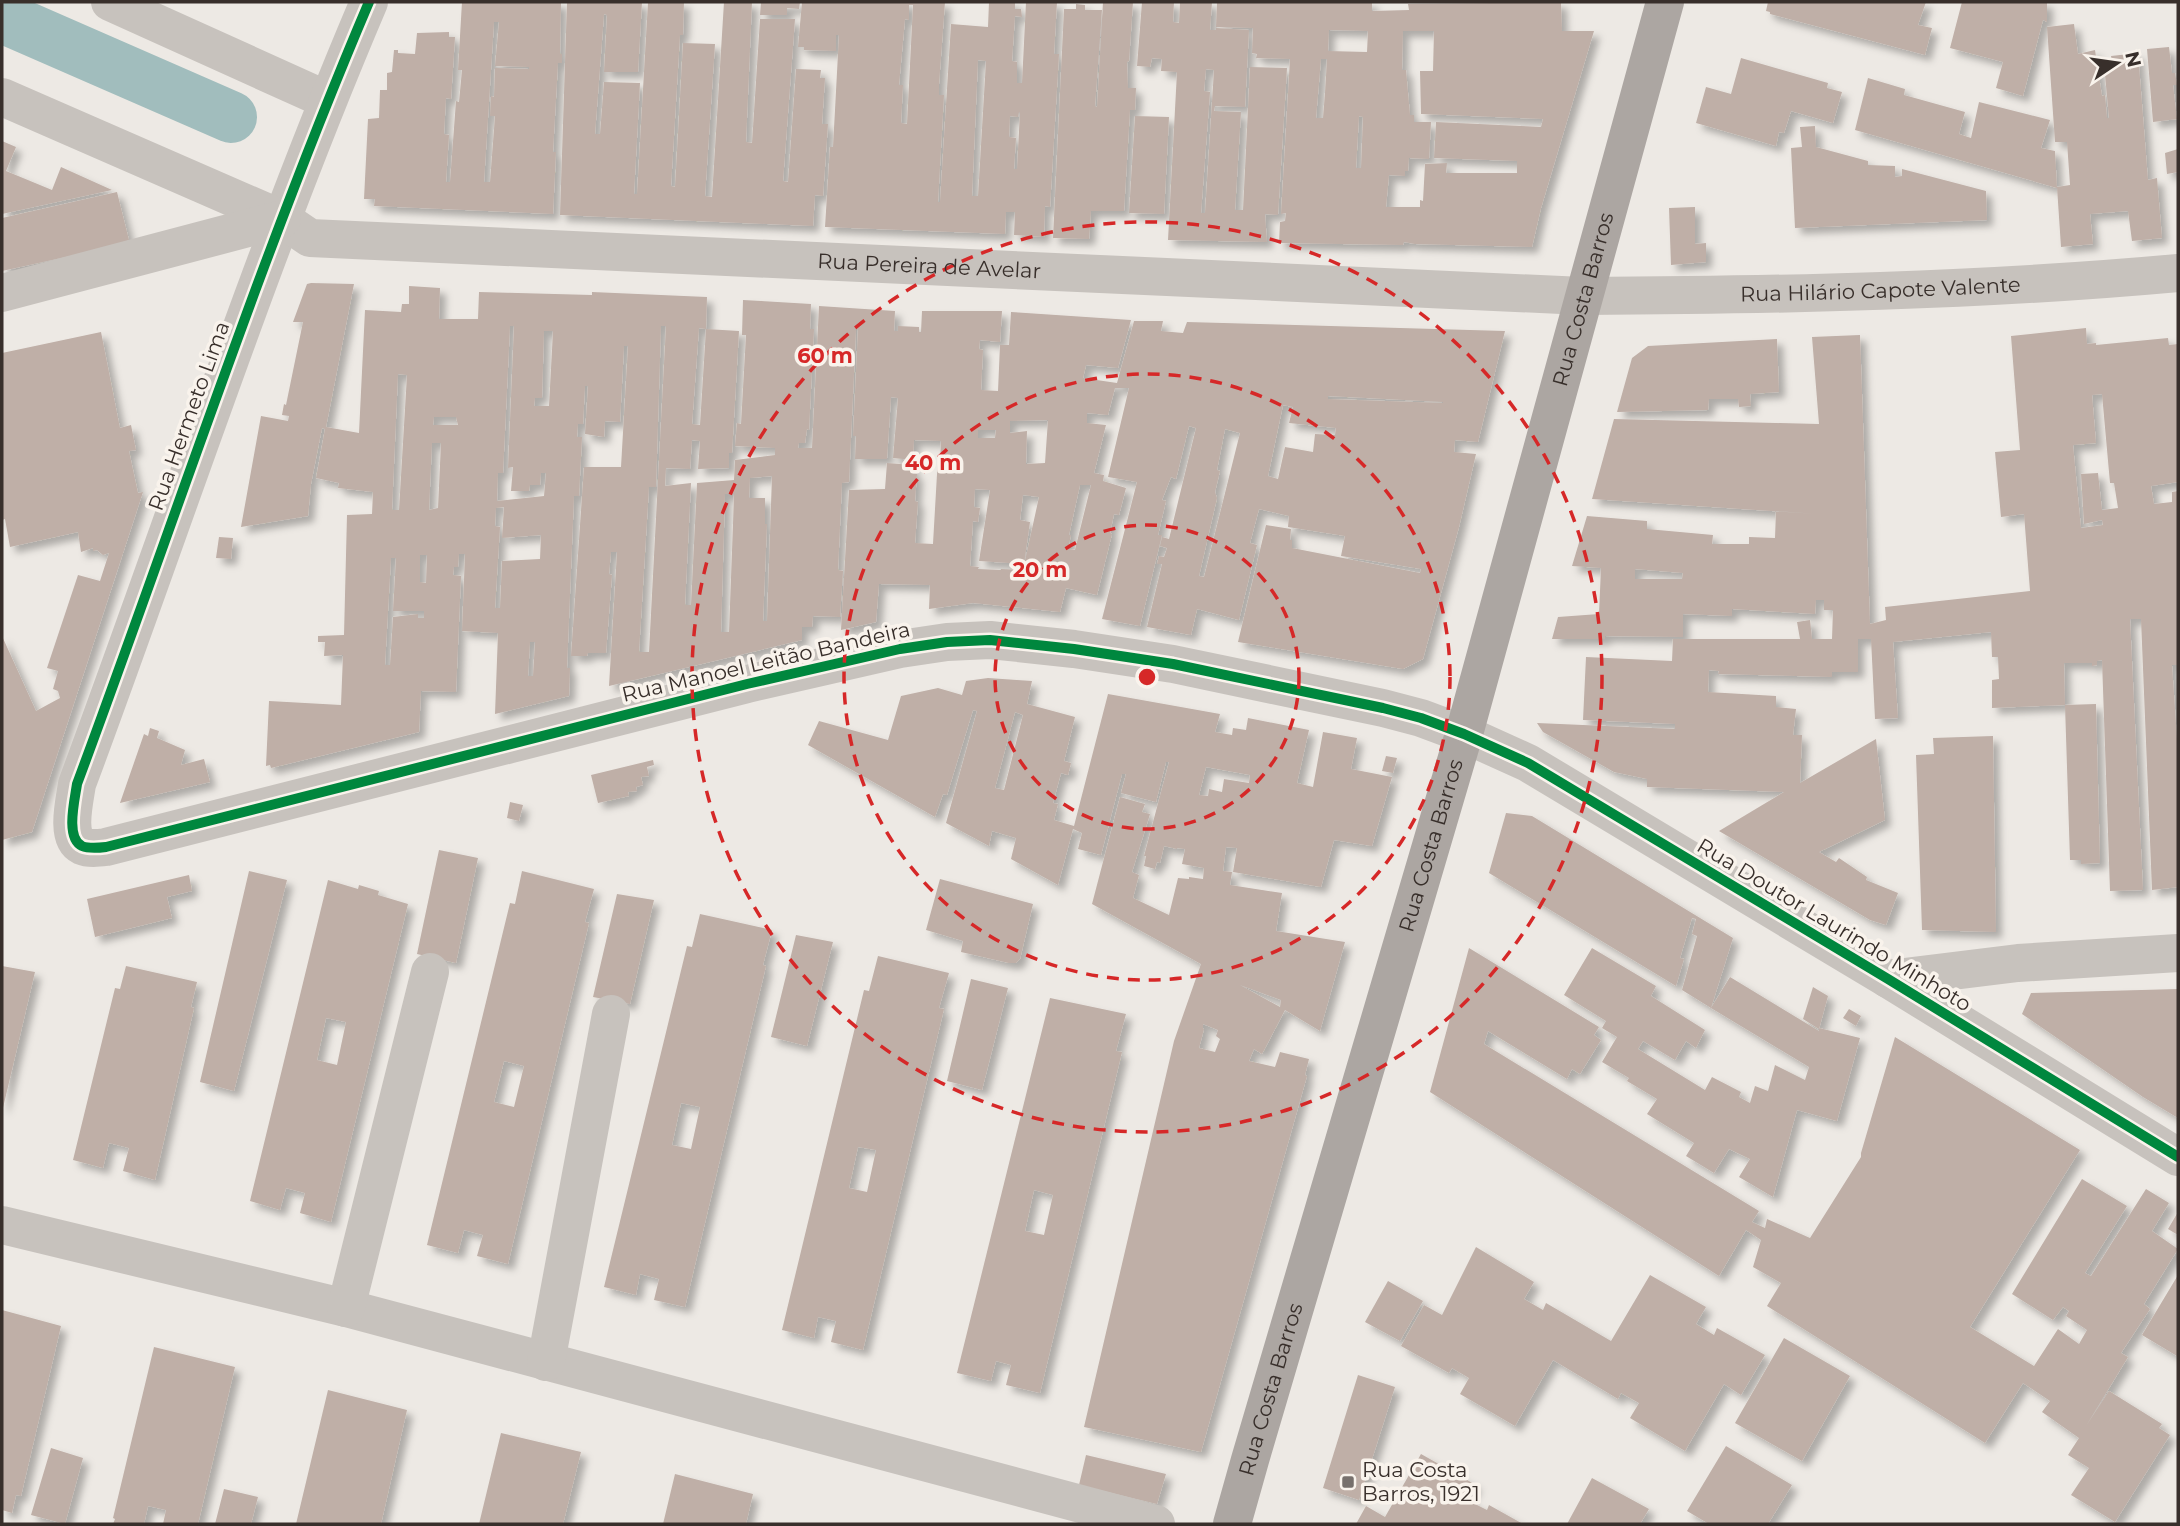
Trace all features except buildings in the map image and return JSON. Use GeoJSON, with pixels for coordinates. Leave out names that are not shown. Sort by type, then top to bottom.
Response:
{"type":"FeatureCollection","features":[{"type":"Feature","properties":{"kind":"main road","name":"Rua Costa Barros"},"geometry":{"type":"LineString","coordinates":[[1232,1524],[1464,734],[1665,2]]}},
{"type":"Feature","properties":{"kind":"street"},"geometry":{"type":"LineString","coordinates":[[110,2],[327,100]]}},
{"type":"Feature","properties":{"kind":"street","name":"Rua Hermeto Lima"},"geometry":{"type":"LineString","coordinates":[[82,846],[77,842],[71,818],[77,785],[250,302],[327,100],[369,2]]}},
{"type":"Feature","properties":{"kind":"street","name":"Rua Pereira de Avelar"},"geometry":{"type":"LineString","coordinates":[[2,97],[282,219],[310,238],[1583,296]]}},
{"type":"Feature","properties":{"kind":"street"},"geometry":{"type":"LineString","coordinates":[[2,293],[282,219]]}},
{"type":"Feature","properties":{"kind":"street","name":"Rua Hilário Capote Valente"},"geometry":{"type":"LineString","coordinates":[[1583,296],[1790,295],[1953,289],[2178,273]]}},
{"type":"Feature","properties":{"kind":"street","name":"Rua Manoel Leitão Bandeira"},"geometry":{"type":"LineString","coordinates":[[82,846],[106,847],[747,684],[900,649],[947,642],[990,640],[1173,663],[1383,708],[1464,734]]}},
{"type":"Feature","properties":{"kind":"street","name":"Rua Doutor Laurindo Minhoto"},"geometry":{"type":"LineString","coordinates":[[1464,734],[1528,763],[2178,1157]]}},
{"type":"Feature","properties":{"kind":"street"},"geometry":{"type":"LineString","coordinates":[[1888,979],[2018,963],[2178,953]]}},
{"type":"Feature","properties":{"kind":"street"},"geometry":{"type":"LineString","coordinates":[[346,1308],[430,972]]}},
{"type":"Feature","properties":{"kind":"street"},"geometry":{"type":"LineString","coordinates":[[546,1362],[611,1014]]}},
{"type":"Feature","properties":{"kind":"street"},"geometry":{"type":"LineString","coordinates":[[2,1225],[346,1308],[1156,1524]]}},
{"type":"Feature","properties":{"kind":"waterway"},"geometry":{"type":"LineString","coordinates":[[2,17],[231,117]]}},
{"type":"Feature","properties":{"kind":"cycle path"},"geometry":{"type":"LineString","coordinates":[[369,2],[254,293],[77,784],[72,827],[77,842],[82,846],[106,847],[747,684],[900,649],[947,642],[990,640],[1074,649],[1173,664],[1383,708],[1464,734],[1528,763],[2178,1157]]}},
{"type":"Feature","properties":{"kind":"place","name":"Rua Costa Barros, 1921"},"geometry":{"type":"Point","coordinates":[1348,1482]}}]}
